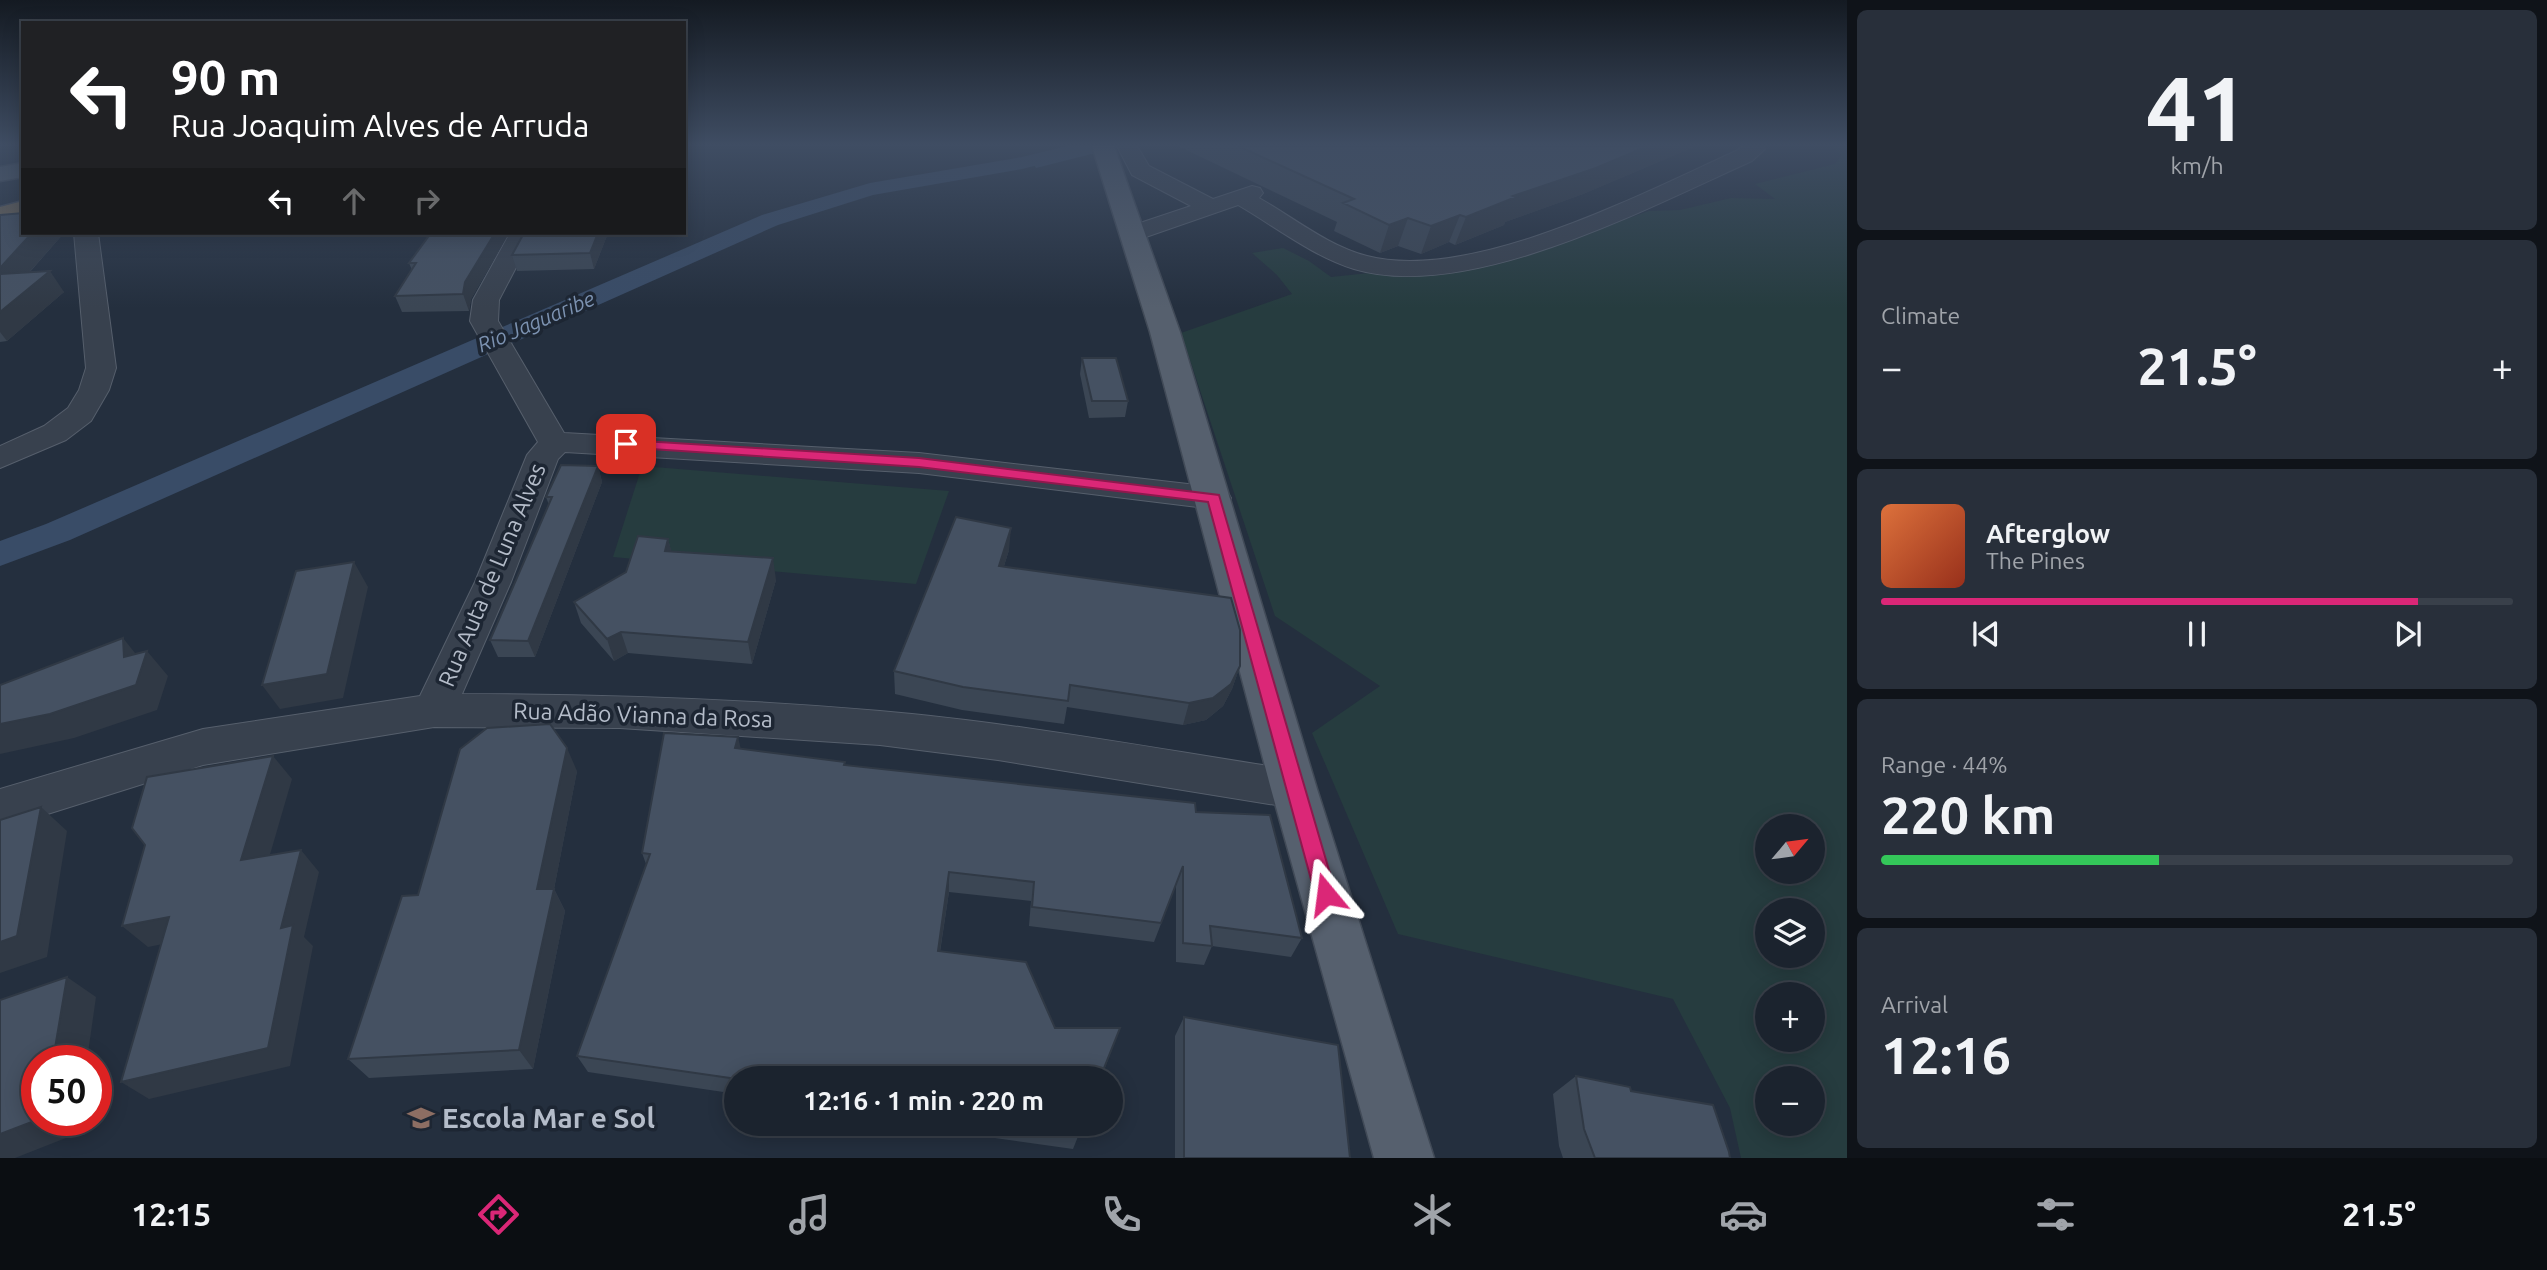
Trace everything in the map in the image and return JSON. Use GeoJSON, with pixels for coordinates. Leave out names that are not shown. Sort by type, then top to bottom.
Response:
{"type":"FeatureCollection","features":[{"type":"Feature","properties":{"kind":"highway"},"geometry":{"type":"LineString","coordinates":[[0,205],[21,200]]}},
{"type":"Feature","properties":{"kind":"highway"},"geometry":{"type":"LineString","coordinates":[[0,214],[21,209]]}},
{"type":"Feature","properties":{"kind":"main road"},"geometry":{"type":"LineString","coordinates":[[1126,200],[1130,222],[1214,498],[1294,789],[1404,1158]]}},
{"type":"Feature","properties":{"kind":"street"},"geometry":{"type":"LineString","coordinates":[[1198,200],[1211,207]]}},
{"type":"Feature","properties":{"kind":"street"},"geometry":{"type":"LineString","coordinates":[[1209,200],[1211,207]]}},
{"type":"Feature","properties":{"kind":"street"},"geometry":{"type":"LineString","coordinates":[[1130,222],[1175,219],[1231,200]]}},
{"type":"Feature","properties":{"kind":"street"},"geometry":{"type":"LineString","coordinates":[[1255,200],[1361,263],[1404,270],[1429,268],[1503,253],[1573,229],[1641,200]]}},
{"type":"Feature","properties":{"kind":"street"},"geometry":{"type":"LineString","coordinates":[[0,458],[55,433],[80,414],[94,390],[101,368],[86,235]]}},
{"type":"Feature","properties":{"kind":"street"},"geometry":{"type":"LineString","coordinates":[[521,235],[486,300],[484,321],[555,444],[573,441],[919,463],[1214,498]]}},
{"type":"Feature","properties":{"kind":"street","name":"Rua Auta de Luna Alves"},"geometry":{"type":"LineString","coordinates":[[434,710],[493,582],[543,455],[555,444]]}},
{"type":"Feature","properties":{"kind":"street","name":"Rua Adão Vianna da Rosa"},"geometry":{"type":"LineString","coordinates":[[0,809],[203,747],[434,710],[620,711],[880,728],[1067,752],[1294,789]]}},
{"type":"Feature","properties":{"kind":"green space"},"geometry":{"type":"Polygon","coordinates":[[[1722,200],[1847,200],[1847,1158],[1741,1158],[1730,1108],[1673,999],[1398,934],[1312,733],[1380,686],[1275,616],[1181,333],[1292,294],[1277,275],[1252,253],[1283,248],[1309,261],[1331,277],[1389,271],[1583,234],[1649,211],[1680,210],[1722,200]]]}},
{"type":"Feature","properties":{"kind":"green space"},"geometry":{"type":"Polygon","coordinates":[[[642,466],[949,491],[916,584],[613,557],[642,466]]]}},
{"type":"Feature","properties":{"kind":"building"},"geometry":{"type":"Polygon","coordinates":[[[1351,200],[1508,200],[1466,217],[1460,215],[1431,226],[1408,218],[1389,225],[1343,203],[1351,200]]]}},
{"type":"Feature","properties":{"kind":"building"},"geometry":{"type":"Polygon","coordinates":[[[21,213],[21,235],[30,235],[0,268],[0,215],[21,213]]]}},
{"type":"Feature","properties":{"kind":"building"},"geometry":{"type":"Polygon","coordinates":[[[430,235],[494,235],[465,282],[463,294],[395,296],[416,263],[409,263],[430,235]]]}},
{"type":"Feature","properties":{"kind":"building"},"geometry":{"type":"Polygon","coordinates":[[[523,235],[597,235],[590,253],[512,255],[523,235]]]}},
{"type":"Feature","properties":{"kind":"building"},"geometry":{"type":"Polygon","coordinates":[[[50,271],[0,312],[0,274],[50,271]]]}},
{"type":"Feature","properties":{"kind":"building"},"geometry":{"type":"Polygon","coordinates":[[[1082,358],[1116,358],[1128,401],[1092,401],[1082,358]]]}},
{"type":"Feature","properties":{"kind":"building"},"geometry":{"type":"Polygon","coordinates":[[[561,465],[598,466],[528,641],[490,640],[552,497],[546,497],[561,465]]]}},
{"type":"Feature","properties":{"kind":"building"},"geometry":{"type":"Polygon","coordinates":[[[956,517],[1011,528],[999,566],[1231,598],[1240,630],[1240,666],[1231,684],[1213,698],[1189,703],[1070,685],[1068,701],[963,687],[894,671],[956,517]]]}},
{"type":"Feature","properties":{"kind":"building"},"geometry":{"type":"Polygon","coordinates":[[[638,536],[668,539],[665,551],[773,558],[748,642],[621,632],[607,639],[574,602],[626,572],[638,536]]]}},
{"type":"Feature","properties":{"kind":"building"},"geometry":{"type":"Polygon","coordinates":[[[354,562],[327,674],[262,685],[296,571],[354,562]]]}},
{"type":"Feature","properties":{"kind":"building"},"geometry":{"type":"Polygon","coordinates":[[[123,638],[124,657],[147,651],[136,685],[50,714],[0,724],[0,685],[123,638]]]}},
{"type":"Feature","properties":{"kind":"building"},"geometry":{"type":"Polygon","coordinates":[[[550,724],[567,748],[537,889],[554,889],[519,1050],[348,1059],[402,896],[418,895],[460,749],[487,728],[550,724]]]}},
{"type":"Feature","properties":{"kind":"building"},"geometry":{"type":"Polygon","coordinates":[[[664,733],[738,737],[735,748],[845,762],[844,765],[1195,803],[1196,812],[1270,815],[1302,938],[1210,926],[1212,946],[1183,943],[1183,866],[1161,923],[1032,907],[1034,882],[949,872],[938,951],[1026,962],[1055,1028],[1120,1028],[1105,1066],[724,1066],[724,1077],[577,1056],[650,854],[642,853],[664,733]]]}},
{"type":"Feature","properties":{"kind":"building"},"geometry":{"type":"Polygon","coordinates":[[[273,756],[241,860],[301,850],[281,928],[293,925],[268,1048],[121,1082],[169,917],[122,926],[145,845],[132,828],[147,777],[273,756]]]}},
{"type":"Feature","properties":{"kind":"building"},"geometry":{"type":"Polygon","coordinates":[[[41,807],[17,936],[0,942],[0,820],[41,807]]]}},
{"type":"Feature","properties":{"kind":"building"},"geometry":{"type":"Polygon","coordinates":[[[67,977],[56,1045],[21,1045],[21,1126],[0,1134],[0,1000],[67,977]]]}},
{"type":"Feature","properties":{"kind":"building"},"geometry":{"type":"Polygon","coordinates":[[[1184,1017],[1338,1045],[1350,1158],[1184,1158],[1184,1017]]]}},
{"type":"Feature","properties":{"kind":"building"},"geometry":{"type":"Polygon","coordinates":[[[1576,1076],[1630,1087],[1631,1091],[1713,1105],[1730,1158],[1595,1158],[1584,1129],[1576,1076]]]}},
{"type":"Feature","properties":{"kind":"waterway","name":"Rio Jaguaribe"},"geometry":{"type":"LineString","coordinates":[[0,554],[58,532],[770,220],[834,200]]}},
{"type":"Feature","properties":{"kind":"place","name":"Escola Mar e Sol"},"geometry":{"type":"Point","coordinates":[421,1118]}},
{"type":"Feature","properties":{"kind":"route"},"geometry":{"type":"LineString","coordinates":[[626,444],[919,463],[1100,482],[1214,498],[1294,789],[1326,894]]}}]}
